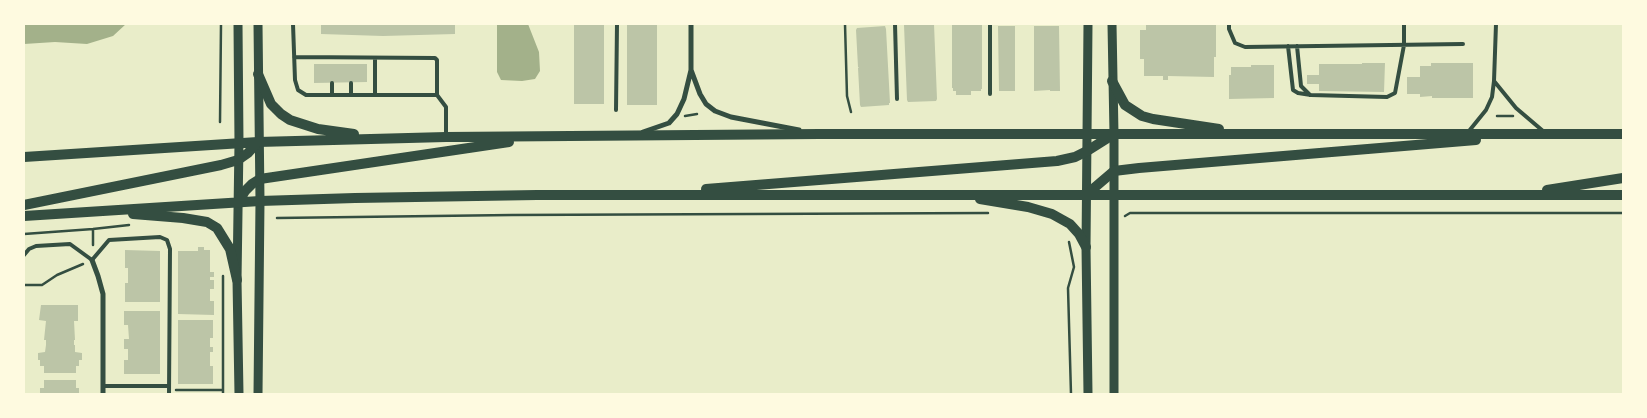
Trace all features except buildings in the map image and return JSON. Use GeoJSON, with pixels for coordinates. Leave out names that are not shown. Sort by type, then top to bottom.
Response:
{"type":"FeatureCollection","features":[{"type":"Feature","properties":{"kind":"main road"},"geometry":{"type":"LineString","coordinates":[[258,74],[271,104],[290,120],[318,129],[382,138]]}},
{"type":"Feature","properties":{"kind":"main road"},"geometry":{"type":"LineString","coordinates":[[1112,81],[1125,105],[1142,116],[1153,120],[1252,134]]}},
{"type":"Feature","properties":{"kind":"main road"},"geometry":{"type":"LineString","coordinates":[[24,157],[258,142],[446,137],[819,134],[1623,134]]}},
{"type":"Feature","properties":{"kind":"main road"},"geometry":{"type":"LineString","coordinates":[[633,195],[1058,160],[1075,157],[1114,134]]}},
{"type":"Feature","properties":{"kind":"main road"},"geometry":{"type":"LineString","coordinates":[[1087,194],[1114,171],[1548,134]]}},
{"type":"Feature","properties":{"kind":"main road"},"geometry":{"type":"LineString","coordinates":[[238,202],[245,191],[260,179],[547,136]]}},
{"type":"Feature","properties":{"kind":"main road"},"geometry":{"type":"LineString","coordinates":[[24,206],[221,165],[238,160],[248,154],[258,142]]}},
{"type":"Feature","properties":{"kind":"main road"},"geometry":{"type":"LineString","coordinates":[[1516,194],[1623,178]]}},
{"type":"Feature","properties":{"kind":"main road"},"geometry":{"type":"LineString","coordinates":[[949,194],[1028,207],[1052,214],[1070,224],[1079,234],[1086,247]]}},
{"type":"Feature","properties":{"kind":"main road"},"geometry":{"type":"LineString","coordinates":[[24,216],[238,202],[355,198],[949,194],[1623,194]]}},
{"type":"Feature","properties":{"kind":"main road"},"geometry":{"type":"LineString","coordinates":[[97,211],[183,218],[207,222],[217,228],[230,248],[237,280]]}},
{"type":"Feature","properties":{"kind":"street"},"geometry":{"type":"LineString","coordinates":[[238,24],[237,280],[240,394]]}},
{"type":"Feature","properties":{"kind":"street"},"geometry":{"type":"LineString","coordinates":[[258,24],[258,142],[260,179],[258,394]]}},
{"type":"Feature","properties":{"kind":"street"},"geometry":{"type":"LineString","coordinates":[[633,136],[668,123],[677,114],[684,99],[691,70],[691,24]]}},
{"type":"Feature","properties":{"kind":"street"},"geometry":{"type":"LineString","coordinates":[[1088,24],[1086,247],[1088,394]]}},
{"type":"Feature","properties":{"kind":"street"},"geometry":{"type":"LineString","coordinates":[[1112,24],[1114,394]]}},
{"type":"Feature","properties":{"kind":"street"},"geometry":{"type":"LineString","coordinates":[[691,70],[700,94],[706,104],[715,111],[730,117],[819,134]]}},
{"type":"Feature","properties":{"kind":"street"},"geometry":{"type":"LineString","coordinates":[[92,260],[103,294],[103,394]]}},
{"type":"Feature","properties":{"kind":"lane"},"geometry":{"type":"LineString","coordinates":[[293,24],[295,80],[298,90],[306,95],[437,95]]}},
{"type":"Feature","properties":{"kind":"lane"},"geometry":{"type":"LineString","coordinates":[[616,110],[617,24]]}},
{"type":"Feature","properties":{"kind":"lane"},"geometry":{"type":"LineString","coordinates":[[895,24],[897,99]]}},
{"type":"Feature","properties":{"kind":"lane"},"geometry":{"type":"LineString","coordinates":[[990,24],[990,94]]}},
{"type":"Feature","properties":{"kind":"lane"},"geometry":{"type":"LineString","coordinates":[[1229,24],[1229,29],[1235,43],[1245,47],[1463,44]]}},
{"type":"Feature","properties":{"kind":"lane"},"geometry":{"type":"LineString","coordinates":[[1288,46],[1293,90],[1298,93],[1387,97],[1395,93],[1404,45],[1404,24]]}},
{"type":"Feature","properties":{"kind":"lane"},"geometry":{"type":"LineString","coordinates":[[1466,134],[1486,110],[1492,97],[1496,24]]}},
{"type":"Feature","properties":{"kind":"lane"},"geometry":{"type":"LineString","coordinates":[[1297,46],[1301,86],[1311,95]]}},
{"type":"Feature","properties":{"kind":"lane"},"geometry":{"type":"LineString","coordinates":[[294,58],[435,58],[437,60],[437,95],[446,107],[446,137]]}},
{"type":"Feature","properties":{"kind":"lane"},"geometry":{"type":"LineString","coordinates":[[332,58],[332,64]]}},
{"type":"Feature","properties":{"kind":"lane"},"geometry":{"type":"LineString","coordinates":[[350,58],[350,64]]}},
{"type":"Feature","properties":{"kind":"lane"},"geometry":{"type":"LineString","coordinates":[[375,58],[375,95]]}},
{"type":"Feature","properties":{"kind":"lane"},"geometry":{"type":"LineString","coordinates":[[1494,81],[1516,108],[1548,134]]}},
{"type":"Feature","properties":{"kind":"lane"},"geometry":{"type":"LineString","coordinates":[[332,83],[332,95]]}},
{"type":"Feature","properties":{"kind":"lane"},"geometry":{"type":"LineString","coordinates":[[350,83],[351,95]]}},
{"type":"Feature","properties":{"kind":"lane"},"geometry":{"type":"LineString","coordinates":[[24,255],[29,249],[36,246],[70,244],[92,260],[109,240],[160,237],[167,240],[170,249],[169,390],[103,386]]}},
{"type":"Feature","properties":{"kind":"path"},"geometry":{"type":"LineString","coordinates":[[220,122],[221,24]]}},
{"type":"Feature","properties":{"kind":"path"},"geometry":{"type":"LineString","coordinates":[[845,24],[847,96],[851,112]]}},
{"type":"Feature","properties":{"kind":"path"},"geometry":{"type":"LineString","coordinates":[[684,117],[698,114]]}},
{"type":"Feature","properties":{"kind":"path"},"geometry":{"type":"LineString","coordinates":[[1497,116],[1515,116]]}},
{"type":"Feature","properties":{"kind":"path"},"geometry":{"type":"LineString","coordinates":[[277,218],[512,214],[992,213]]}},
{"type":"Feature","properties":{"kind":"path"},"geometry":{"type":"LineString","coordinates":[[1114,215],[1125,216],[1130,213],[1623,213]]}},
{"type":"Feature","properties":{"kind":"path"},"geometry":{"type":"LineString","coordinates":[[24,234],[136,224]]}},
{"type":"Feature","properties":{"kind":"path"},"geometry":{"type":"LineString","coordinates":[[1068,240],[1074,267],[1068,288],[1071,394]]}},
{"type":"Feature","properties":{"kind":"path"},"geometry":{"type":"LineString","coordinates":[[24,286],[42,284],[92,260]]}},
{"type":"Feature","properties":{"kind":"path"},"geometry":{"type":"LineString","coordinates":[[223,268],[223,394]]}},
{"type":"Feature","properties":{"kind":"path"},"geometry":{"type":"LineString","coordinates":[[169,390],[223,390]]}},
{"type":"Feature","properties":{"kind":"shaded area"},"geometry":{"type":"Polygon","coordinates":[[[24,24],[126,24],[113,36],[87,44],[55,42],[24,44],[24,24]]]}},
{"type":"Feature","properties":{"kind":"shaded area"},"geometry":{"type":"Polygon","coordinates":[[[497,24],[528,24],[539,52],[540,71],[535,79],[522,81],[501,80],[497,72],[497,24]]]}}]}
